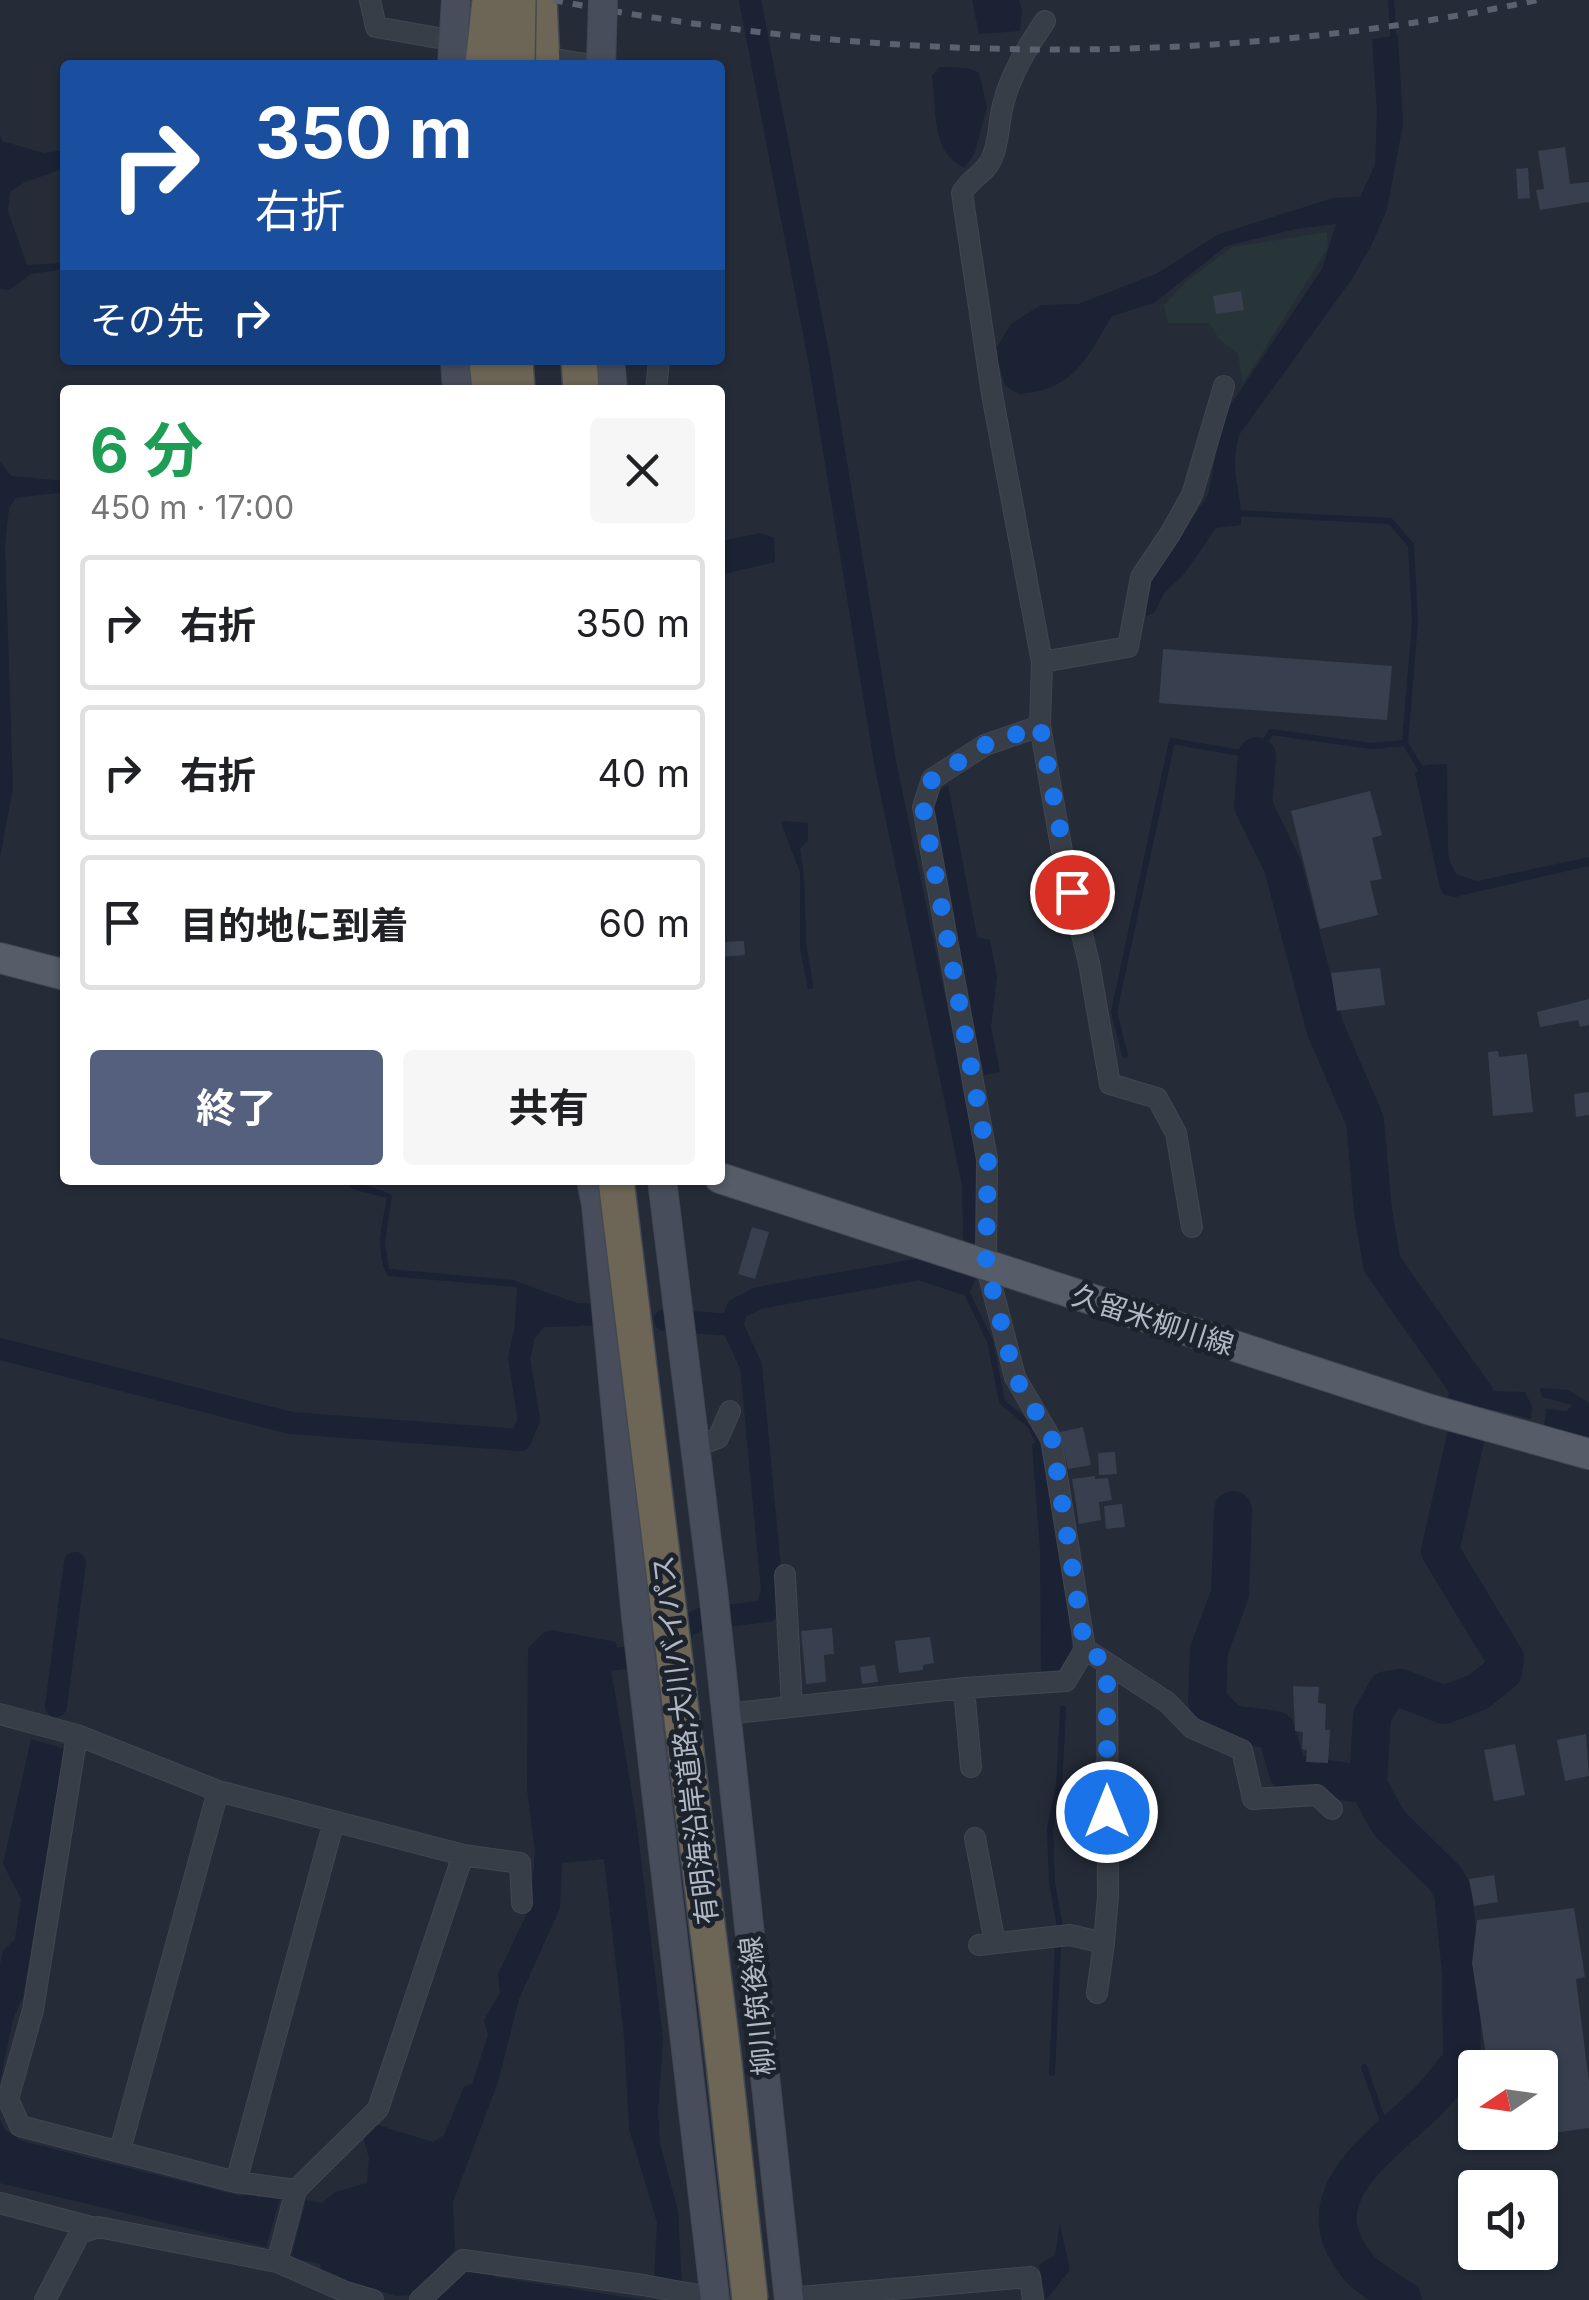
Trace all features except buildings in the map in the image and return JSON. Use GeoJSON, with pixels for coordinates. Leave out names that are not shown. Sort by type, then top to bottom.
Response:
{"type":"FeatureCollection","features":[{"type":"Feature","properties":{"kind":"highway"},"geometry":{"type":"LineString","coordinates":[[484,60],[490,0]]}},
{"type":"Feature","properties":{"kind":"highway"},"geometry":{"type":"LineString","coordinates":[[526,3],[529,60]]}},
{"type":"Feature","properties":{"kind":"highway","name":"有明海沿岸道路;大川バイパス"},"geometry":{"type":"LineString","coordinates":[[605,1185],[714,2299]]}},
{"type":"Feature","properties":{"kind":"highway","name":"有明海沿岸道路;大川バイパス"},"geometry":{"type":"LineString","coordinates":[[617,1185],[750,2300]]}},
{"type":"Feature","properties":{"kind":"main road"},"geometry":{"type":"LineString","coordinates":[[452,60],[456,0]]}},
{"type":"Feature","properties":{"kind":"main road"},"geometry":{"type":"LineString","coordinates":[[601,60],[603,0]]}},
{"type":"Feature","properties":{"kind":"main road"},"geometry":{"type":"LineString","coordinates":[[0,958],[60,974]]}},
{"type":"Feature","properties":{"kind":"main road","name":"久留米柳川線"},"geometry":{"type":"LineString","coordinates":[[725,1180],[1431,1410],[1589,1454]]}},
{"type":"Feature","properties":{"kind":"main road"},"geometry":{"type":"LineString","coordinates":[[592,1185],[636,1618],[714,2299],[789,2299]]}},
{"type":"Feature","properties":{"kind":"main road","name":"柳川筑後線"},"geometry":{"type":"LineString","coordinates":[[663,1185],[718,1632],[789,2299]]}},
{"type":"Feature","properties":{"kind":"main road"},"geometry":{"type":"LineString","coordinates":[[624,1480],[696,1446]]}},
{"type":"Feature","properties":{"kind":"main road"},"geometry":{"type":"LineString","coordinates":[[650,1725],[726,1714]]}},
{"type":"Feature","properties":{"kind":"street"},"geometry":{"type":"LineString","coordinates":[[370,0],[376,27],[524,60]]}},
{"type":"Feature","properties":{"kind":"street"},"geometry":{"type":"LineString","coordinates":[[1045,21],[1024,52],[1002,106],[1000,133],[990,164],[967,183],[962,194],[992,394],[1042,662],[1040,726],[1110,1084],[1157,1098],[1176,1132],[1192,1228]]}},
{"type":"Feature","properties":{"kind":"street"},"geometry":{"type":"LineString","coordinates":[[1042,662],[1128,647],[1141,577],[1192,494],[1224,386]]}},
{"type":"Feature","properties":{"kind":"street"},"geometry":{"type":"LineString","coordinates":[[726,1714],[1066,1681],[1085,1649],[1052,1439],[1015,1377],[986,1264],[988,1159],[923,807],[932,779],[985,745],[1040,726]]}},
{"type":"Feature","properties":{"kind":"street"},"geometry":{"type":"LineString","coordinates":[[696,1446],[718,1438],[730,1410]]}},
{"type":"Feature","properties":{"kind":"street"},"geometry":{"type":"LineString","coordinates":[[785,1575],[792,1706]]}},
{"type":"Feature","properties":{"kind":"street"},"geometry":{"type":"LineString","coordinates":[[1085,1649],[1167,1702],[1192,1728],[1242,1750],[1252,1799],[1317,1795],[1332,1809]]}},
{"type":"Feature","properties":{"kind":"street"},"geometry":{"type":"LineString","coordinates":[[1097,1994],[1108,1896],[1107,1663]]}},
{"type":"Feature","properties":{"kind":"street"},"geometry":{"type":"LineString","coordinates":[[964,1688],[972,1767]]}},
{"type":"Feature","properties":{"kind":"street"},"geometry":{"type":"LineString","coordinates":[[0,1714],[77,1735],[218,1791],[464,1855],[520,1863],[522,1903]]}},
{"type":"Feature","properties":{"kind":"street"},"geometry":{"type":"LineString","coordinates":[[77,1735],[33,2010],[8,2099],[20,2126],[236,2182],[296,2190]]}},
{"type":"Feature","properties":{"kind":"street"},"geometry":{"type":"LineString","coordinates":[[120,2150],[218,1791]]}},
{"type":"Feature","properties":{"kind":"street"},"geometry":{"type":"LineString","coordinates":[[236,2182],[334,1821]]}},
{"type":"Feature","properties":{"kind":"street"},"geometry":{"type":"LineString","coordinates":[[975,1838],[987,1944],[1070,1935],[1104,1944]]}},
{"type":"Feature","properties":{"kind":"street"},"geometry":{"type":"LineString","coordinates":[[278,2262],[296,2190],[378,2109],[464,1855]]}},
{"type":"Feature","properties":{"kind":"street"},"geometry":{"type":"LineString","coordinates":[[0,2203],[91,2227],[278,2262],[373,2300]]}},
{"type":"Feature","properties":{"kind":"street"},"geometry":{"type":"LineString","coordinates":[[45,2300],[80,2233],[91,2227]]}},
{"type":"Feature","properties":{"kind":"street"},"geometry":{"type":"LineString","coordinates":[[420,2300],[463,2260],[714,2299]]}},
{"type":"Feature","properties":{"kind":"street"},"geometry":{"type":"LineString","coordinates":[[789,2299],[1030,2277],[1033,2300]]}},
{"type":"Feature","properties":{"kind":"shaded area"},"geometry":{"type":"Polygon","coordinates":[[[1327,232],[1328,248],[1243,383],[1238,354],[1219,339],[1209,323],[1168,323],[1164,305],[1186,282],[1232,247],[1327,232]]]}},
{"type":"Feature","properties":{"kind":"water"},"geometry":{"type":"Polygon","coordinates":[[[972,0],[1019,0],[1020,31],[979,34],[972,0]]]}},
{"type":"Feature","properties":{"kind":"water"},"geometry":{"type":"Polygon","coordinates":[[[1398,35],[1403,124],[1387,209],[1372,244],[1352,279],[1239,435],[1235,461],[1241,525],[1216,528],[1184,574],[1165,592],[1154,613],[1146,616],[1150,582],[1208,495],[1223,416],[1322,269],[1336,224],[1226,246],[1154,303],[1112,316],[1086,359],[1053,386],[1019,394],[1005,386],[995,350],[1011,324],[1041,305],[1078,304],[1156,274],[1219,234],[1333,198],[1360,197],[1375,165],[1377,112],[1372,39],[1398,35]]]}},
{"type":"Feature","properties":{"kind":"water"},"geometry":{"type":"Polygon","coordinates":[[[940,67],[968,68],[979,73],[987,107],[975,152],[965,168],[954,161],[940,141],[932,75],[940,67]]]}},
{"type":"Feature","properties":{"kind":"water"},"geometry":{"type":"Polygon","coordinates":[[[0,134],[2,141],[44,153],[60,151],[60,170],[10,192],[8,211],[27,265],[60,263],[60,270],[31,274],[9,290],[0,289],[0,134]]]}},
{"type":"Feature","properties":{"kind":"water"},"geometry":{"type":"Polygon","coordinates":[[[0,461],[11,476],[60,481],[60,493],[16,498],[9,508],[5,545],[13,788],[0,857],[0,461]]]}},
{"type":"Feature","properties":{"kind":"water"},"geometry":{"type":"Polygon","coordinates":[[[760,533],[774,538],[775,562],[725,574],[725,540],[760,533]]]}},
{"type":"Feature","properties":{"kind":"water"},"geometry":{"type":"Polygon","coordinates":[[[1447,764],[1449,860],[1456,874],[1477,881],[1589,857],[1589,866],[1455,897],[1444,895],[1415,773],[1426,765],[1447,764]]]}},
{"type":"Feature","properties":{"kind":"water"},"geometry":{"type":"Polygon","coordinates":[[[948,785],[977,937],[990,940],[997,977],[991,1027],[1000,1072],[984,1075],[931,814],[936,793],[948,785]]]}},
{"type":"Feature","properties":{"kind":"water"},"geometry":{"type":"Polygon","coordinates":[[[783,821],[808,823],[808,840],[800,849],[813,988],[808,989],[800,949],[800,872],[783,821]]]}},
{"type":"Feature","properties":{"kind":"water"},"geometry":{"type":"Polygon","coordinates":[[[349,1185],[367,1185],[392,1195],[385,1243],[389,1269],[513,1280],[579,1304],[582,1326],[544,1327],[531,1343],[528,1354],[513,1356],[517,1287],[388,1276],[380,1248],[387,1198],[349,1185]]]}},
{"type":"Feature","properties":{"kind":"water"},"geometry":{"type":"Polygon","coordinates":[[[1424,1299],[1490,1391],[1525,1392],[1532,1406],[1531,1419],[1447,1399],[1453,1381],[1405,1315],[1424,1299]]]}},
{"type":"Feature","properties":{"kind":"water"},"geometry":{"type":"Polygon","coordinates":[[[1540,1388],[1568,1390],[1589,1403],[1589,1439],[1544,1426],[1546,1409],[1566,1411],[1573,1405],[1542,1397],[1540,1388]]]}},
{"type":"Feature","properties":{"kind":"water"},"geometry":{"type":"Polygon","coordinates":[[[1043,1440],[1071,1631],[1072,1650],[1059,1673],[1041,1672],[1040,1550],[1032,1444],[1043,1440]]]}},
{"type":"Feature","properties":{"kind":"water"},"geometry":{"type":"Polygon","coordinates":[[[552,1630],[616,1642],[618,1662],[610,1664],[636,1817],[663,2039],[660,2143],[678,2211],[682,2287],[654,2280],[657,2222],[629,2129],[624,2036],[604,1859],[562,1863],[560,1908],[519,1999],[498,2082],[453,2202],[455,2250],[411,2295],[396,2296],[320,2272],[321,2264],[291,2258],[306,2200],[322,2203],[335,2192],[367,2183],[369,2158],[362,2133],[374,2124],[433,2142],[444,2135],[464,2087],[472,2084],[488,2035],[484,2020],[500,1993],[498,1974],[530,1907],[535,1853],[527,1788],[528,1648],[544,1632],[552,1630]]]}},
{"type":"Feature","properties":{"kind":"water"},"geometry":{"type":"Polygon","coordinates":[[[31,1739],[65,1749],[23,1997],[13,2019],[0,2082],[0,1964],[3,1951],[15,1939],[21,1899],[3,1864],[31,1739]]]}},
{"type":"Feature","properties":{"kind":"water"},"geometry":{"type":"Polygon","coordinates":[[[0,2119],[4,2129],[22,2141],[240,2196],[257,2192],[257,2198],[282,2192],[266,2247],[0,2183],[0,2119]]]}},
{"type":"Feature","properties":{"kind":"water"},"geometry":{"type":"Polygon","coordinates":[[[1060,2224],[1070,2270],[1046,2300],[1039,2265],[1055,2255],[1060,2224]]]}},
{"type":"Feature","properties":{"kind":"water"},"geometry":{"type":"Polygon","coordinates":[[[472,2266],[489,2270],[495,2277],[644,2300],[436,2300],[472,2266]]]}},
{"type":"Feature","properties":{"kind":"waterway"},"geometry":{"type":"LineString","coordinates":[[750,0],[819,359],[885,762],[973,1184],[974,1237]]}},
{"type":"Feature","properties":{"kind":"waterway"},"geometry":{"type":"LineString","coordinates":[[1391,0],[1394,44]]}},
{"type":"Feature","properties":{"kind":"waterway"},"geometry":{"type":"LineString","coordinates":[[1237,513],[1390,521],[1411,545],[1415,622],[1405,743]]}},
{"type":"Feature","properties":{"kind":"waterway"},"geometry":{"type":"LineString","coordinates":[[1125,1055],[1114,1012],[1172,741],[1257,756],[1271,732],[1371,746],[1405,743],[1425,776]]}},
{"type":"Feature","properties":{"kind":"waterway"},"geometry":{"type":"LineString","coordinates":[[1257,756],[1253,805],[1283,867],[1325,1028],[1365,1121],[1382,1264],[1475,1396],[1440,1551],[1505,1658],[1503,1672],[1478,1692],[1444,1705],[1401,1688],[1387,1690],[1372,1716],[1368,1785],[1389,1823],[1445,1878],[1453,1892],[1461,1972],[1462,2061],[1427,2102],[1366,2160],[1341,2199],[1338,2220],[1343,2243],[1363,2272],[1403,2300]]}},
{"type":"Feature","properties":{"kind":"waterway"},"geometry":{"type":"LineString","coordinates":[[594,1674],[605,1660],[674,1653],[684,1627],[701,1619],[767,1611],[772,1590],[751,1366],[732,1325],[737,1309],[758,1298],[920,1269],[962,1283],[968,1270]]}},
{"type":"Feature","properties":{"kind":"waterway"},"geometry":{"type":"LineString","coordinates":[[962,1283],[990,1341],[1002,1402],[1030,1425],[1041,1448]]}},
{"type":"Feature","properties":{"kind":"waterway"},"geometry":{"type":"LineString","coordinates":[[551,1312],[623,1317]]}},
{"type":"Feature","properties":{"kind":"waterway"},"geometry":{"type":"LineString","coordinates":[[665,1320],[732,1325]]}},
{"type":"Feature","properties":{"kind":"waterway"},"geometry":{"type":"LineString","coordinates":[[0,1349],[291,1423],[520,1440],[529,1420],[519,1358],[526,1327]]}},
{"type":"Feature","properties":{"kind":"waterway"},"geometry":{"type":"LineString","coordinates":[[1233,1510],[1230,1594],[1209,1650],[1207,1701],[1230,1724],[1276,1730],[1288,1773],[1368,1785]]}},
{"type":"Feature","properties":{"kind":"waterway"},"geometry":{"type":"LineString","coordinates":[[56,1706],[75,1563]]}},
{"type":"Feature","properties":{"kind":"waterway"},"geometry":{"type":"LineString","coordinates":[[1060,1926],[1052,1883],[1050,1829],[1059,1787],[1063,1709]]}},
{"type":"Feature","properties":{"kind":"waterway"},"geometry":{"type":"LineString","coordinates":[[1052,2073],[1058,1947]]}},
{"type":"Feature","properties":{"kind":"waterway"},"geometry":{"type":"LineString","coordinates":[[1364,2067],[1389,2138]]}},
{"type":"Feature","properties":{"kind":"railway"},"geometry":{"type":"LineString","coordinates":[[553,0],[675,21],[798,36],[1045,50],[1293,38],[1416,22],[1538,0]]}},
{"type":"Feature","properties":{"kind":"route"},"geometry":{"type":"LineString","coordinates":[[1072,892],[1040,726],[985,745],[932,779],[923,807],[988,1159],[986,1264],[1015,1377],[1052,1439],[1085,1649],[1107,1663],[1107,1812]]}}]}
